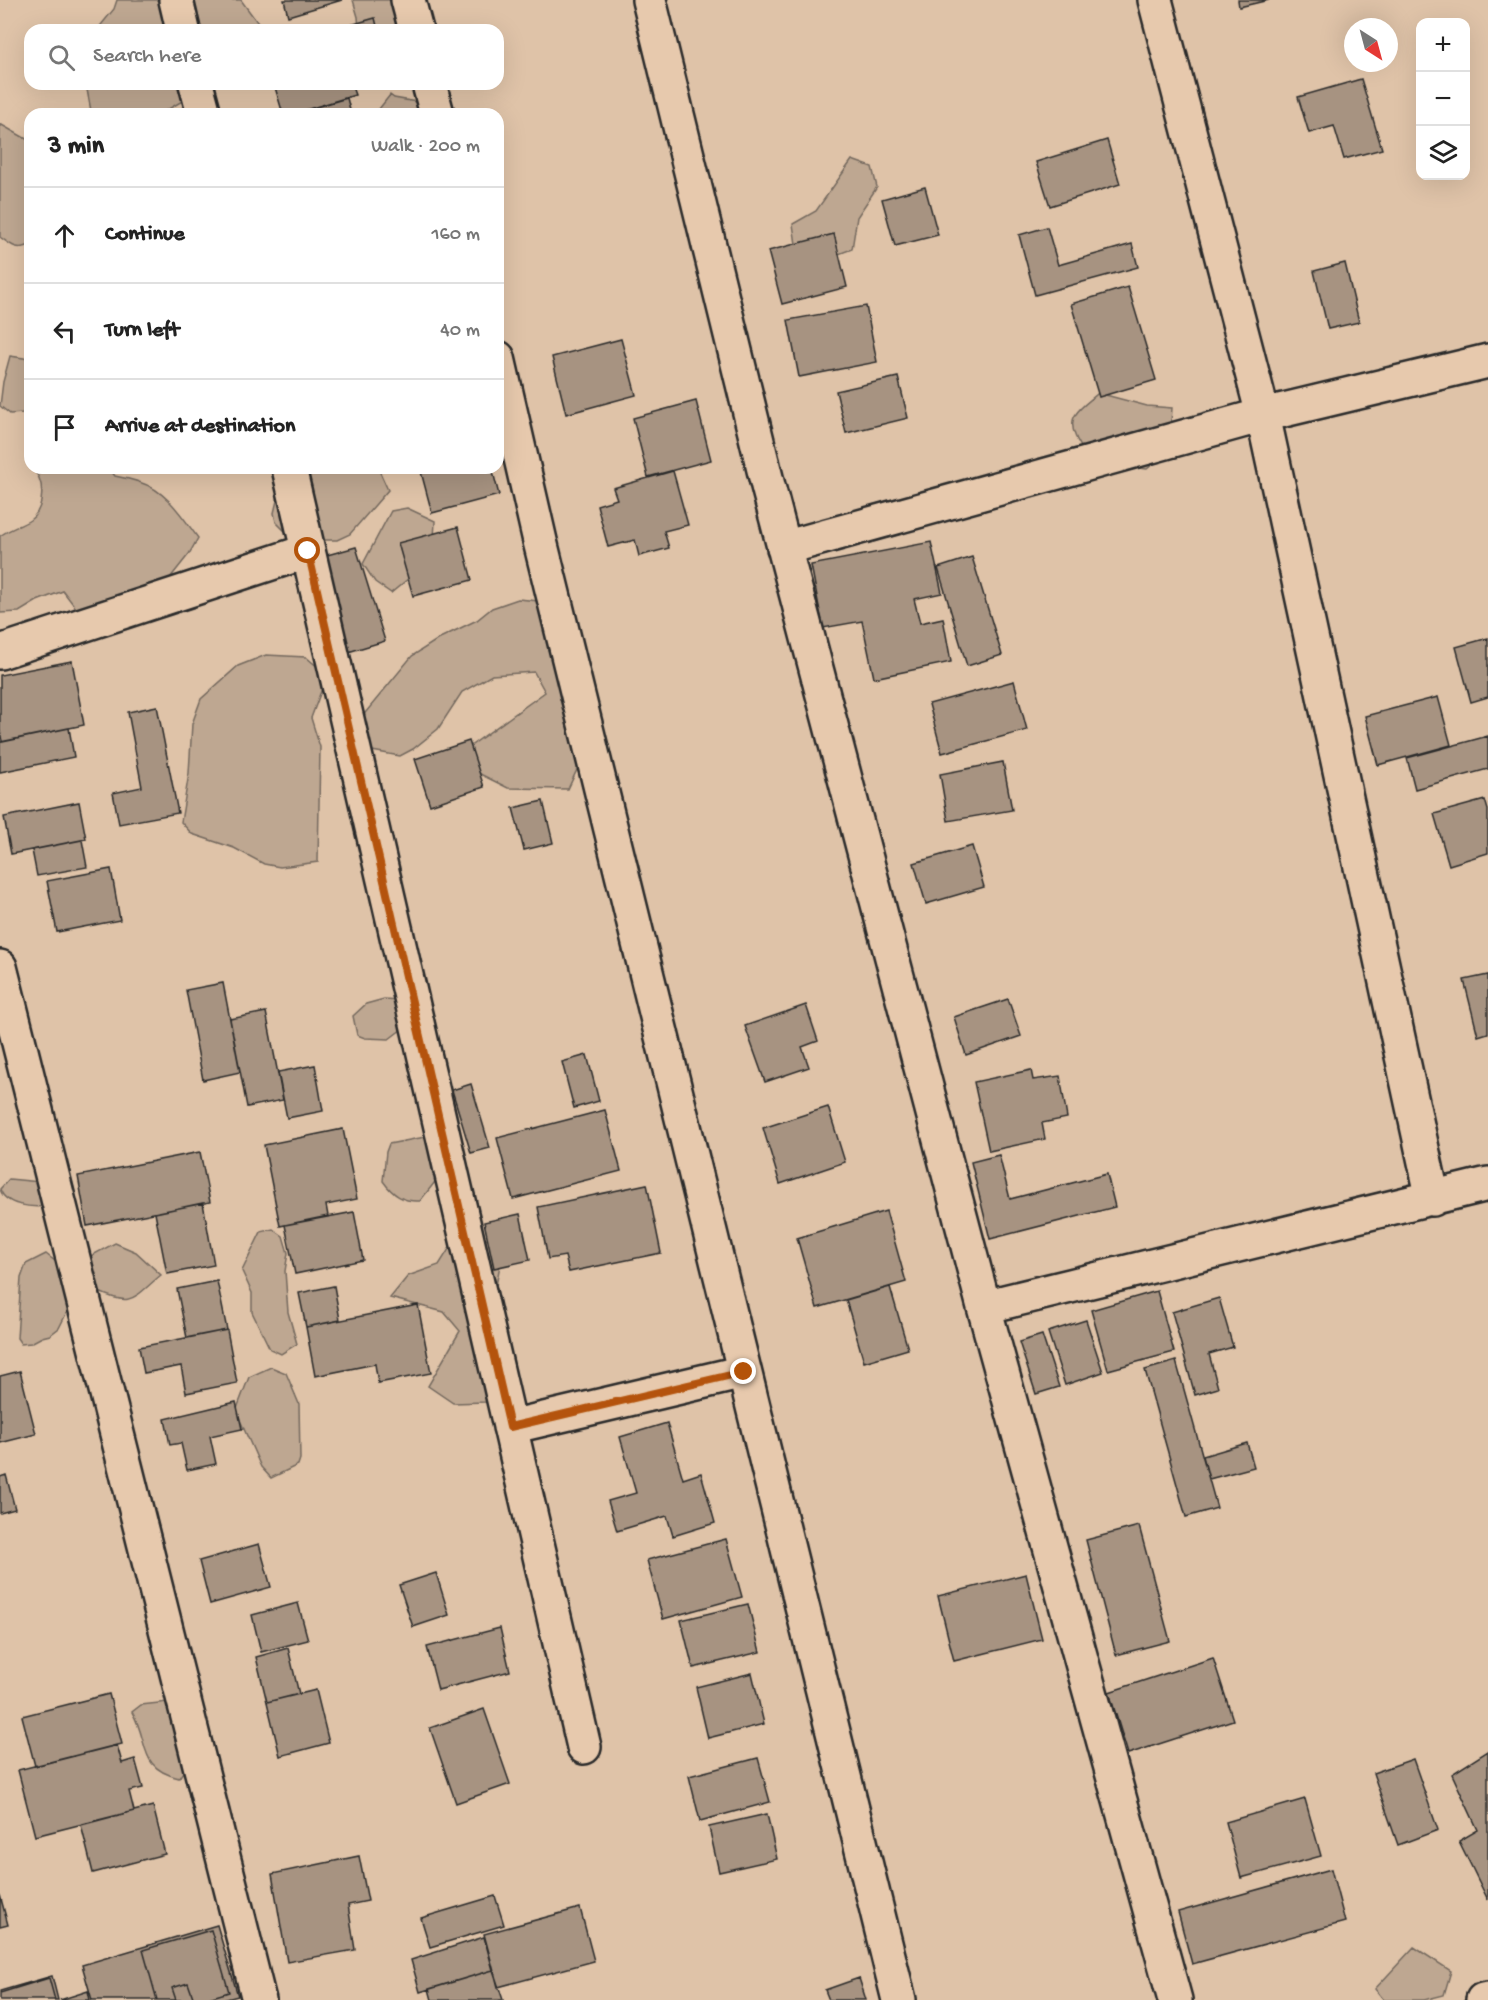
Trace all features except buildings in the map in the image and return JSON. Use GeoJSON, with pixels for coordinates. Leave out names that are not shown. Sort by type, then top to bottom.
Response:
{"type":"FeatureCollection","features":[{"type":"Feature","properties":{"kind":"street"},"geometry":{"type":"LineString","coordinates":[[176,0],[182,24]]}},
{"type":"Feature","properties":{"kind":"street"},"geometry":{"type":"LineString","coordinates":[[408,0],[414,24]]}},
{"type":"Feature","properties":{"kind":"street"},"geometry":{"type":"LineString","coordinates":[[649,0],[784,548],[984,1307],[1175,2000]]}},
{"type":"Feature","properties":{"kind":"street"},"geometry":{"type":"LineString","coordinates":[[1155,0],[1263,415],[1433,1198]]}},
{"type":"Feature","properties":{"kind":"street"},"geometry":{"type":"LineString","coordinates":[[198,90],[202,108]]}},
{"type":"Feature","properties":{"kind":"street"},"geometry":{"type":"LineString","coordinates":[[431,90],[435,108]]}},
{"type":"Feature","properties":{"kind":"street"},"geometry":{"type":"LineString","coordinates":[[784,548],[1263,415],[1488,361]]}},
{"type":"Feature","properties":{"kind":"street"},"geometry":{"type":"LineString","coordinates":[[504,384],[540,541],[899,2000]]}},
{"type":"Feature","properties":{"kind":"street"},"geometry":{"type":"LineString","coordinates":[[290,474],[584,1747]]}},
{"type":"Feature","properties":{"kind":"street"},"geometry":{"type":"LineString","coordinates":[[0,652],[308,551]]}},
{"type":"Feature","properties":{"kind":"street"},"geometry":{"type":"LineString","coordinates":[[0,967],[259,2000]]}},
{"type":"Feature","properties":{"kind":"street"},"geometry":{"type":"LineString","coordinates":[[984,1307],[1488,1184]]}},
{"type":"Feature","properties":{"kind":"street"},"geometry":{"type":"LineString","coordinates":[[510,1427],[744,1372]]}},
{"type":"Feature","properties":{"kind":"street"},"geometry":{"type":"LineString","coordinates":[[1483,2000],[1488,1999]]}},
{"type":"Feature","properties":{"kind":"shaded area"},"geometry":{"type":"Polygon","coordinates":[[[117,0],[241,0],[259,24],[102,24],[114,9],[117,0]]]}},
{"type":"Feature","properties":{"kind":"shaded area"},"geometry":{"type":"Polygon","coordinates":[[[353,0],[401,0],[400,24],[359,24],[353,0]]]}},
{"type":"Feature","properties":{"kind":"shaded area"},"geometry":{"type":"Polygon","coordinates":[[[87,90],[201,90],[170,108],[90,108],[87,90]]]}},
{"type":"Feature","properties":{"kind":"shaded area"},"geometry":{"type":"Polygon","coordinates":[[[390,95],[394,98],[422,103],[424,108],[380,108],[390,95]]]}},
{"type":"Feature","properties":{"kind":"shaded area"},"geometry":{"type":"Polygon","coordinates":[[[0,124],[24,138],[24,247],[14,246],[0,237],[0,124]]]}},
{"type":"Feature","properties":{"kind":"shaded area"},"geometry":{"type":"Polygon","coordinates":[[[852,160],[872,167],[877,187],[857,217],[852,249],[820,261],[797,251],[793,224],[816,211],[852,160]]]}},
{"type":"Feature","properties":{"kind":"shaded area"},"geometry":{"type":"Polygon","coordinates":[[[10,356],[24,358],[23,413],[10,414],[0,406],[10,356]]]}},
{"type":"Feature","properties":{"kind":"shaded area"},"geometry":{"type":"Polygon","coordinates":[[[1098,393],[1147,406],[1172,408],[1169,451],[1147,469],[1092,463],[1077,440],[1073,420],[1081,408],[1098,393]]]}},
{"type":"Feature","properties":{"kind":"shaded area"},"geometry":{"type":"Polygon","coordinates":[[[36,474],[114,474],[139,482],[165,497],[198,538],[189,554],[147,607],[85,620],[63,591],[37,601],[19,612],[0,613],[0,536],[35,515],[39,509],[42,494],[36,474]]]}},
{"type":"Feature","properties":{"kind":"shaded area"},"geometry":{"type":"Polygon","coordinates":[[[291,474],[381,474],[388,490],[350,534],[337,540],[305,540],[287,533],[276,522],[274,513],[280,488],[291,474]]]}},
{"type":"Feature","properties":{"kind":"shaded area"},"geometry":{"type":"Polygon","coordinates":[[[407,508],[435,521],[433,558],[391,593],[375,582],[363,564],[391,511],[407,508]]]}},
{"type":"Feature","properties":{"kind":"shaded area"},"geometry":{"type":"Polygon","coordinates":[[[518,599],[539,601],[588,746],[568,789],[508,788],[482,775],[458,755],[545,692],[534,672],[492,675],[462,692],[438,729],[413,749],[400,756],[361,749],[361,718],[412,656],[440,638],[477,620],[492,608],[518,599]]]}},
{"type":"Feature","properties":{"kind":"shaded area"},"geometry":{"type":"Polygon","coordinates":[[[266,655],[306,657],[327,675],[311,718],[320,747],[318,862],[280,867],[264,864],[234,848],[192,834],[181,822],[189,773],[192,724],[201,699],[238,666],[266,655]]]}},
{"type":"Feature","properties":{"kind":"shaded area"},"geometry":{"type":"Polygon","coordinates":[[[384,999],[398,1000],[406,1026],[389,1039],[365,1038],[357,1035],[353,1016],[366,1004],[384,999]]]}},
{"type":"Feature","properties":{"kind":"shaded area"},"geometry":{"type":"Polygon","coordinates":[[[425,1137],[436,1141],[442,1173],[420,1201],[403,1199],[383,1181],[386,1152],[389,1144],[425,1137]]]}},
{"type":"Feature","properties":{"kind":"shaded area"},"geometry":{"type":"Polygon","coordinates":[[[9,1179],[40,1182],[47,1206],[20,1205],[7,1199],[0,1189],[9,1179]]]}},
{"type":"Feature","properties":{"kind":"shaded area"},"geometry":{"type":"Polygon","coordinates":[[[466,1222],[477,1229],[495,1247],[501,1260],[493,1301],[494,1388],[486,1402],[453,1403],[428,1386],[460,1331],[444,1312],[390,1298],[408,1276],[439,1265],[466,1222]]]}},
{"type":"Feature","properties":{"kind":"shaded area"},"geometry":{"type":"Polygon","coordinates":[[[273,1229],[283,1236],[288,1253],[285,1271],[288,1312],[297,1344],[281,1354],[270,1349],[252,1312],[252,1293],[242,1271],[261,1232],[273,1229]]]}},
{"type":"Feature","properties":{"kind":"shaded area"},"geometry":{"type":"Polygon","coordinates":[[[115,1243],[136,1252],[161,1275],[132,1298],[118,1299],[97,1291],[85,1259],[115,1243]]]}},
{"type":"Feature","properties":{"kind":"shaded area"},"geometry":{"type":"Polygon","coordinates":[[[46,1254],[60,1265],[75,1296],[59,1328],[50,1335],[31,1343],[21,1344],[17,1338],[21,1278],[26,1264],[46,1254]]]}},
{"type":"Feature","properties":{"kind":"shaded area"},"geometry":{"type":"Polygon","coordinates":[[[271,1367],[286,1373],[299,1404],[300,1459],[298,1465],[271,1478],[261,1467],[236,1411],[249,1377],[271,1367]]]}},
{"type":"Feature","properties":{"kind":"shaded area"},"geometry":{"type":"Polygon","coordinates":[[[168,1702],[198,1750],[179,1778],[166,1774],[150,1761],[132,1712],[141,1705],[168,1702]]]}},
{"type":"Feature","properties":{"kind":"shaded area"},"geometry":{"type":"Polygon","coordinates":[[[1414,1947],[1451,1971],[1444,1995],[1424,2000],[1384,2000],[1375,1989],[1414,1947]]]}},
{"type":"Feature","properties":{"kind":"route"},"geometry":{"type":"LineString","coordinates":[[308,551],[510,1427],[744,1372]]}}]}
